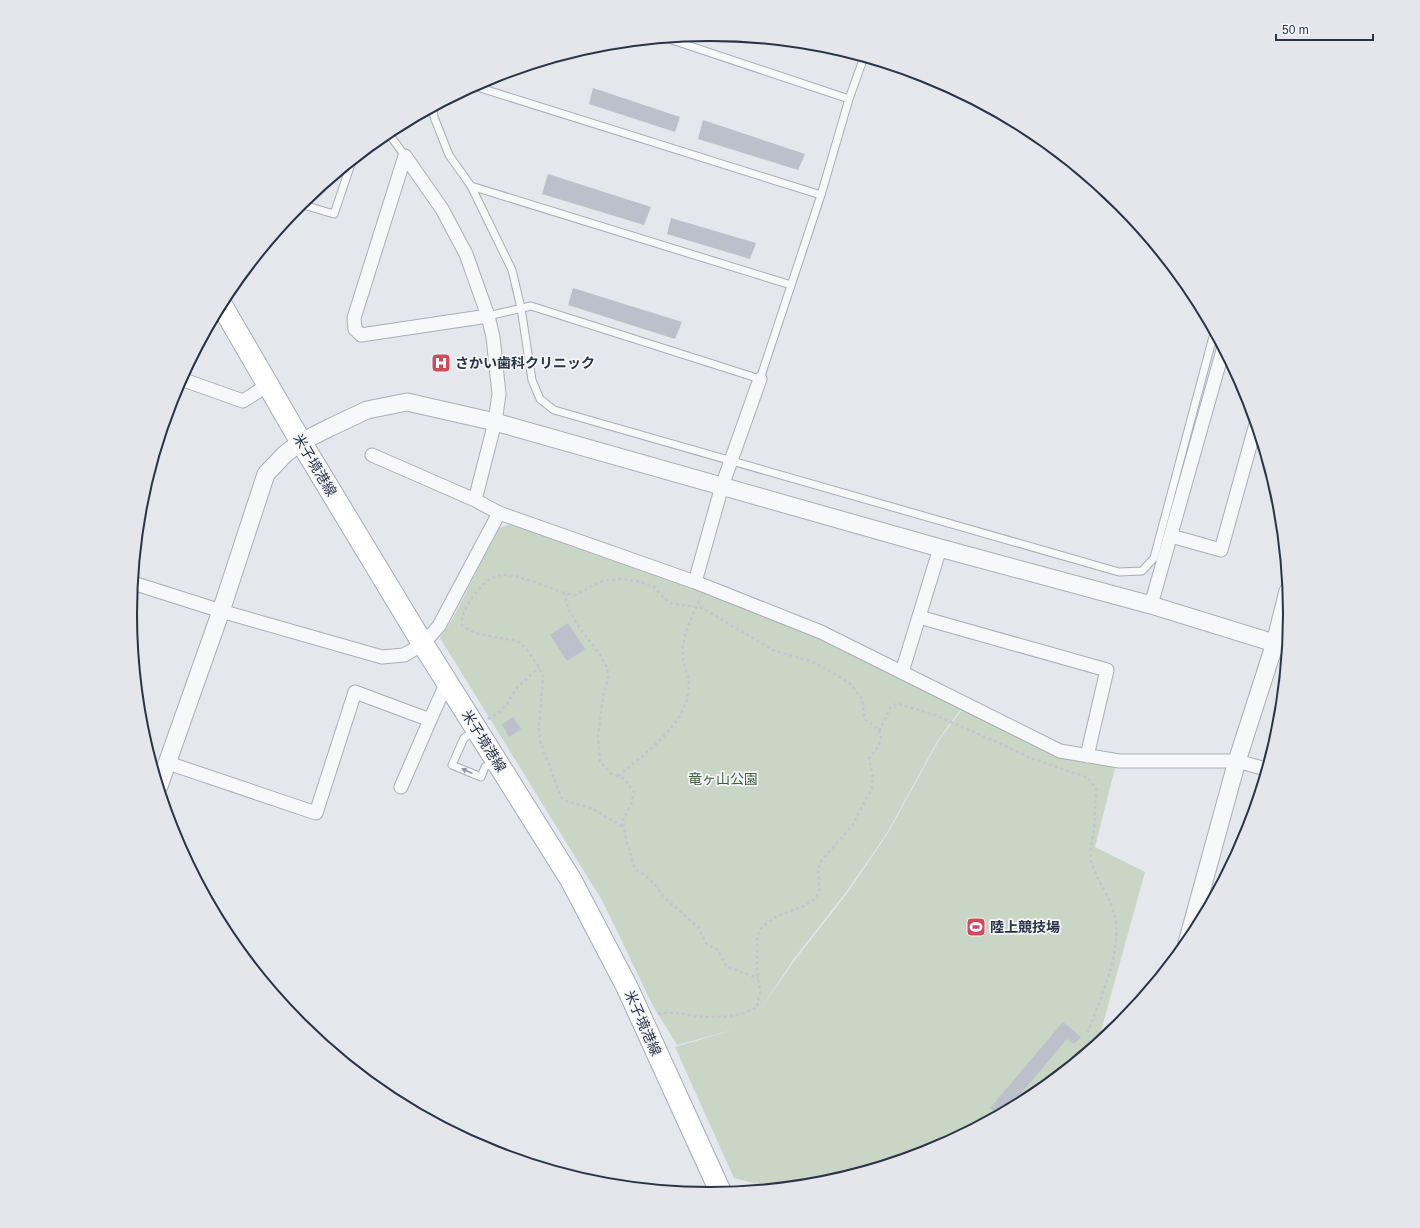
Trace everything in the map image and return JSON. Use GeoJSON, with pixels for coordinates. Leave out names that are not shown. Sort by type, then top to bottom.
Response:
{"type":"FeatureCollection","features":[{"type":"Feature","properties":{"kind":"main road","name":"米子境港線"},"geometry":{"type":"LineString","coordinates":[[225,310],[301,442],[423,644],[447,682],[481,725],[496,761],[571,880],[627,987],[718,1187]]}},
{"type":"Feature","properties":{"kind":"street"},"geometry":{"type":"LineString","coordinates":[[406,156],[354,318],[355,329],[361,335],[488,316]]}},
{"type":"Feature","properties":{"kind":"street"},"geometry":{"type":"LineString","coordinates":[[406,156],[442,210],[466,254],[488,316],[493,337],[499,394],[495,422],[475,500]]}},
{"type":"Feature","properties":{"kind":"street"},"geometry":{"type":"LineString","coordinates":[[1151,605],[1221,356]]}},
{"type":"Feature","properties":{"kind":"street"},"geometry":{"type":"LineString","coordinates":[[187,380],[243,402],[268,384]]}},
{"type":"Feature","properties":{"kind":"street"},"geometry":{"type":"LineString","coordinates":[[700,584],[722,486],[760,380]]}},
{"type":"Feature","properties":{"kind":"street"},"geometry":{"type":"LineString","coordinates":[[162,779],[221,611],[266,474],[284,454],[301,442],[367,410],[407,402],[495,422],[940,548],[1151,605],[1281,645]]}},
{"type":"Feature","properties":{"kind":"street"},"geometry":{"type":"LineString","coordinates":[[1171,536],[1221,550],[1254,432]]}},
{"type":"Feature","properties":{"kind":"street"},"geometry":{"type":"LineString","coordinates":[[372,455],[475,500],[500,513],[700,584],[821,632],[1060,751],[1119,762],[1237,761],[1261,768]]}},
{"type":"Feature","properties":{"kind":"street"},"geometry":{"type":"LineString","coordinates":[[138,585],[221,611],[382,657],[404,655],[423,644],[439,626],[500,513]]}},
{"type":"Feature","properties":{"kind":"street"},"geometry":{"type":"LineString","coordinates":[[902,672],[940,548]]}},
{"type":"Feature","properties":{"kind":"street"},"geometry":{"type":"LineString","coordinates":[[919,617],[1107,670],[1087,756]]}},
{"type":"Feature","properties":{"kind":"street"},"geometry":{"type":"LineString","coordinates":[[1191,924],[1237,761],[1281,645],[1282,634]]}},
{"type":"Feature","properties":{"kind":"street"},"geometry":{"type":"LineString","coordinates":[[401,787],[447,682]]}},
{"type":"Feature","properties":{"kind":"street"},"geometry":{"type":"LineString","coordinates":[[168,763],[316,813],[355,692],[430,720]]}},
{"type":"Feature","properties":{"kind":"lane"},"geometry":{"type":"LineString","coordinates":[[678,42],[849,99]]}},
{"type":"Feature","properties":{"kind":"lane"},"geometry":{"type":"LineString","coordinates":[[488,316],[531,306],[760,380],[790,285],[821,195],[849,99],[862,62]]}},
{"type":"Feature","properties":{"kind":"lane"},"geometry":{"type":"LineString","coordinates":[[483,89],[821,195]]}},
{"type":"Feature","properties":{"kind":"lane"},"geometry":{"type":"LineString","coordinates":[[434,113],[449,155],[471,186],[512,270],[521,308],[532,380],[540,399],[554,410],[1119,572],[1142,571],[1154,558],[1212,339]]}},
{"type":"Feature","properties":{"kind":"lane"},"geometry":{"type":"LineString","coordinates":[[393,138],[406,156]]}},
{"type":"Feature","properties":{"kind":"lane"},"geometry":{"type":"LineString","coordinates":[[308,206],[334,214],[349,169]]}},
{"type":"Feature","properties":{"kind":"lane"},"geometry":{"type":"LineString","coordinates":[[471,186],[790,285]]}},
{"type":"Feature","properties":{"kind":"lane"},"geometry":{"type":"LineString","coordinates":[[481,725],[464,738],[452,765],[480,777],[485,767],[496,761]]}},
{"type":"Feature","properties":{"kind":"path"},"geometry":{"type":"LineString","coordinates":[[624,828],[591,808],[566,801],[561,797],[540,741],[539,729],[543,677],[539,667],[526,648],[517,641],[479,634],[462,625],[461,619],[471,599],[482,584],[502,574],[514,576],[564,593],[575,595],[602,581],[622,579],[641,582],[653,586],[669,603],[702,608],[773,650],[816,663],[851,684],[862,700],[865,720],[874,725],[882,739],[877,749],[869,758],[873,777],[872,788],[852,826],[820,862],[818,871],[820,889],[815,899],[804,906],[775,917],[759,930],[757,939],[758,978],[760,992],[757,1007],[744,1013],[724,1016],[704,1017],[677,1012],[668,1012],[642,1019]]}},
{"type":"Feature","properties":{"kind":"path"},"geometry":{"type":"LineString","coordinates":[[618,776],[669,732],[683,709],[688,695],[689,686],[689,678],[684,658],[684,640],[686,629],[697,607],[700,584]]}},
{"type":"Feature","properties":{"kind":"path"},"geometry":{"type":"LineString","coordinates":[[564,593],[569,612],[599,653],[607,667],[608,679],[603,696],[598,736],[600,761],[610,773],[624,779],[634,792],[631,805],[623,819],[626,839],[635,869],[646,876],[665,898],[699,928],[700,934],[707,945],[718,950],[727,967],[758,978]]}},
{"type":"Feature","properties":{"kind":"path"},"geometry":{"type":"LineString","coordinates":[[481,725],[499,712],[516,690],[539,667]]}},
{"type":"Feature","properties":{"kind":"path"},"geometry":{"type":"LineString","coordinates":[[878,731],[891,706],[898,704],[932,714],[1031,758],[1088,778],[1096,789],[1094,828],[1090,851],[1093,867],[1111,902],[1116,924],[1113,962],[1088,1032]]}},
{"type":"Feature","properties":{"kind":"green space","name":"竜ヶ山公園"},"geometry":{"type":"Polygon","coordinates":[[[512,524],[691,587],[830,642],[961,709],[938,740],[887,833],[847,891],[793,960],[762,1007],[794,961],[848,892],[888,833],[939,740],[964,707],[1058,753],[1116,764],[1095,847],[1145,872],[1100,1033],[1059,1069],[996,1110],[963,1128],[894,1157],[822,1176],[785,1182],[759,1185],[734,1178],[675,1047],[736,1029],[677,1045],[653,1006],[603,902],[440,638],[452,620],[499,528],[512,524]]]}},
{"type":"Feature","properties":{"kind":"building"},"geometry":{"type":"Polygon","coordinates":[[[593,88],[680,117],[675,132],[589,104],[593,88]]]}},
{"type":"Feature","properties":{"kind":"building"},"geometry":{"type":"Polygon","coordinates":[[[703,120],[805,154],[798,170],[698,139],[703,120]]]}},
{"type":"Feature","properties":{"kind":"building"},"geometry":{"type":"Polygon","coordinates":[[[548,174],[651,207],[644,225],[542,194],[548,174]]]}},
{"type":"Feature","properties":{"kind":"building"},"geometry":{"type":"Polygon","coordinates":[[[671,218],[756,243],[750,259],[667,234],[671,218]]]}},
{"type":"Feature","properties":{"kind":"building"},"geometry":{"type":"Polygon","coordinates":[[[573,288],[682,322],[675,339],[568,305],[573,288]]]}},
{"type":"Feature","properties":{"kind":"building"},"geometry":{"type":"Polygon","coordinates":[[[568,623],[585,649],[567,661],[550,635],[568,623]]]}},
{"type":"Feature","properties":{"kind":"building"},"geometry":{"type":"Polygon","coordinates":[[[513,717],[521,729],[509,737],[502,724],[513,717]]]}},
{"type":"Feature","properties":{"kind":"building"},"geometry":{"type":"Polygon","coordinates":[[[1063,1022],[1081,1037],[1074,1044],[1067,1039],[1020,1095],[994,1111],[990,1108],[1063,1022]]]}},
{"type":"Feature","properties":{"kind":"place","name":"さかい歯科クリニック"},"geometry":{"type":"Point","coordinates":[441,363]}},
{"type":"Feature","properties":{"kind":"place","name":"陸上競技場"},"geometry":{"type":"Point","coordinates":[976,927]}}]}
